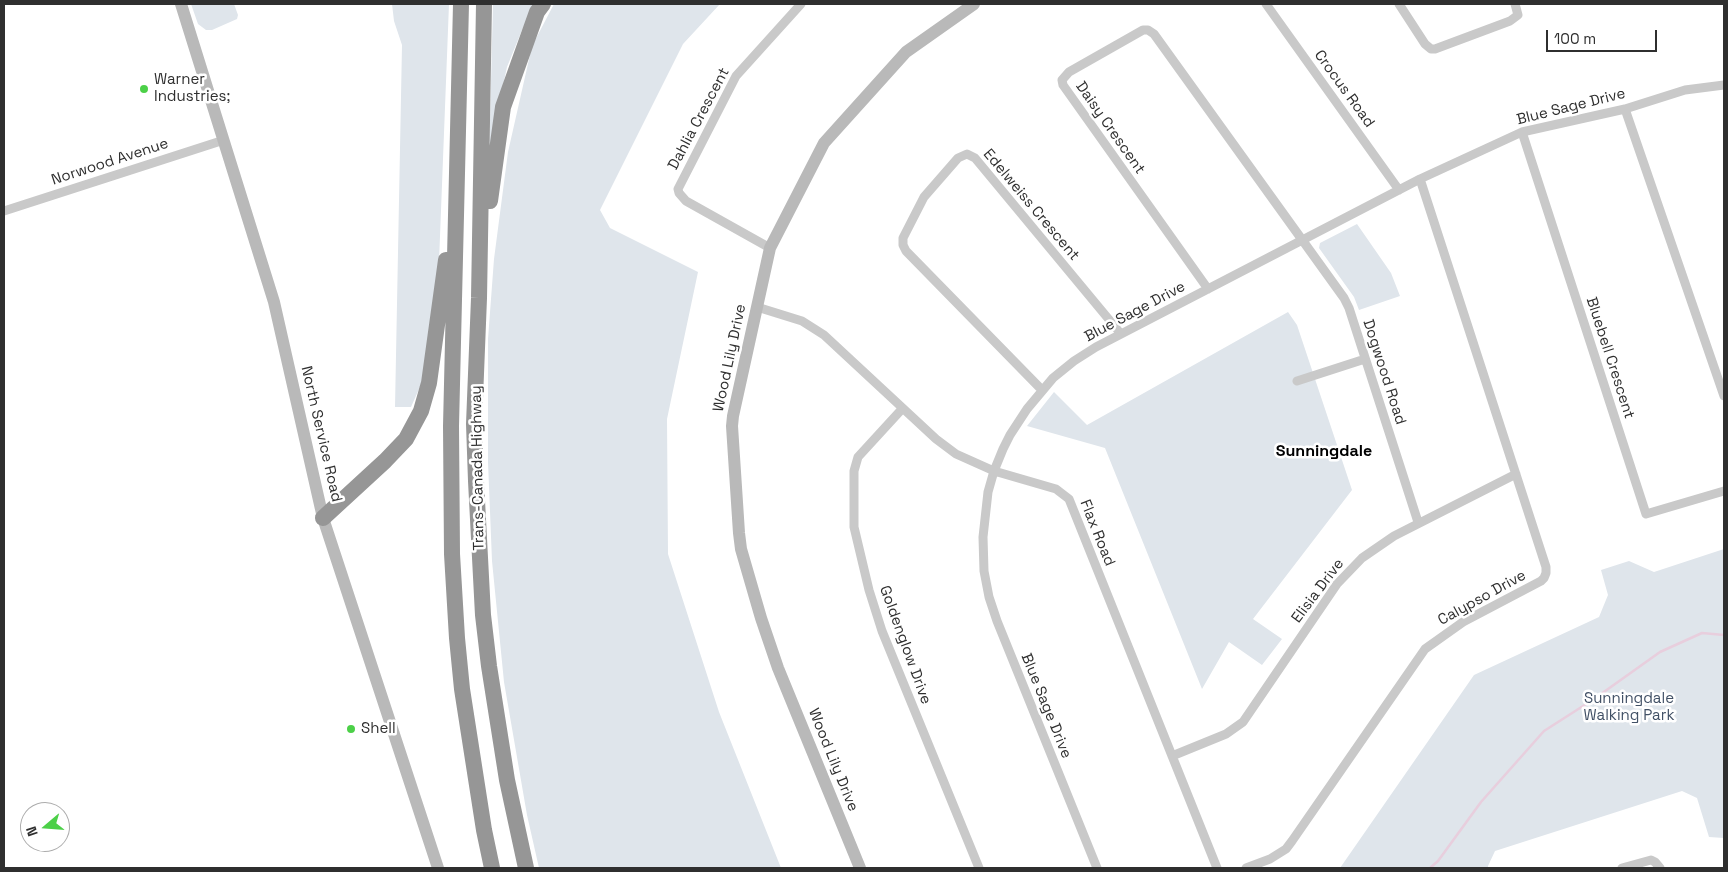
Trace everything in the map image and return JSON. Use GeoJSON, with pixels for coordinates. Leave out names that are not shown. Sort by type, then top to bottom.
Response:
{"type":"FeatureCollection","features":[{"type":"Feature","properties":{"kind":"highway","name":"Trans-Canada Highway"},"geometry":{"type":"LineString","coordinates":[[461,4],[451,426],[452,554],[463,698],[492,868]]}},
{"type":"Feature","properties":{"kind":"highway","name":"Trans-Canada Highway"},"geometry":{"type":"LineString","coordinates":[[484,4],[479,298],[474,424],[483,615],[498,730],[526,868]]}},
{"type":"Feature","properties":{"kind":"highway"},"geometry":{"type":"LineString","coordinates":[[479,298],[493,169],[503,107],[537,12],[543,4]]}},
{"type":"Feature","properties":{"kind":"highway"},"geometry":{"type":"LineString","coordinates":[[323,518],[406,439],[421,411],[429,383],[458,169]]}},
{"type":"Feature","properties":{"kind":"street","name":"North Service Road"},"geometry":{"type":"LineString","coordinates":[[181,4],[274,302],[323,518],[438,868]]}},
{"type":"Feature","properties":{"kind":"street","name":"Dahlia Crescent"},"geometry":{"type":"LineString","coordinates":[[770,248],[686,201],[678,189],[736,76],[801,4]]}},
{"type":"Feature","properties":{"kind":"street","name":"Wood Lily Drive"},"geometry":{"type":"LineString","coordinates":[[860,868],[778,668],[739,542],[733,421],[770,248],[820,150],[828,138],[906,52],[974,4]]}},
{"type":"Feature","properties":{"kind":"street","name":"Crocus Road"},"geometry":{"type":"LineString","coordinates":[[1266,4],[1399,190]]}},
{"type":"Feature","properties":{"kind":"street"},"geometry":{"type":"LineString","coordinates":[[1399,4],[1425,44],[1435,49],[1510,21],[1518,15],[1516,4]]}},
{"type":"Feature","properties":{"kind":"street","name":"Daisy Crescent"},"geometry":{"type":"LineString","coordinates":[[1208,289],[1063,85],[1062,80],[1069,72],[1139,32],[1148,30],[1154,34],[1302,240]]}},
{"type":"Feature","properties":{"kind":"street","name":"Blue Sage Drive"},"geometry":{"type":"LineString","coordinates":[[1097,868],[997,621],[989,597],[984,571],[983,536],[986,508],[994,471],[1010,435],[1027,408],[1042,390],[1074,361],[1121,334],[1420,179],[1522,132],[1625,109],[1685,90],[1724,85]]}},
{"type":"Feature","properties":{"kind":"street"},"geometry":{"type":"LineString","coordinates":[[1625,109],[1724,396]]}},
{"type":"Feature","properties":{"kind":"street","name":"Bluebell Crescent"},"geometry":{"type":"LineString","coordinates":[[1522,132],[1646,514],[1724,491]]}},
{"type":"Feature","properties":{"kind":"street","name":"Norwood Avenue"},"geometry":{"type":"LineString","coordinates":[[4,211],[224,140]]}},
{"type":"Feature","properties":{"kind":"street","name":"Edelweiss Crescent"},"geometry":{"type":"LineString","coordinates":[[1042,390],[906,251],[903,245],[903,238],[924,197],[958,158],[967,154],[974,158],[1121,334]]}},
{"type":"Feature","properties":{"kind":"street","name":"Calypso Drive"},"geometry":{"type":"LineString","coordinates":[[1246,868],[1270,859],[1286,849],[1424,649],[1463,622],[1544,578],[1546,567],[1420,179]]}},
{"type":"Feature","properties":{"kind":"street","name":"Dogwood Road"},"geometry":{"type":"LineString","coordinates":[[1302,240],[1344,298],[1418,522]]}},
{"type":"Feature","properties":{"kind":"street","name":"Flax Road"},"geometry":{"type":"LineString","coordinates":[[757,307],[788,316],[814,327],[834,343],[902,409],[945,447],[994,471],[1056,489],[1069,499],[1218,868]]}},
{"type":"Feature","properties":{"kind":"street"},"geometry":{"type":"LineString","coordinates":[[1297,381],[1365,359]]}},
{"type":"Feature","properties":{"kind":"street","name":"Goldenglow Drive"},"geometry":{"type":"LineString","coordinates":[[902,409],[858,457],[854,471],[854,527],[869,590],[882,631],[979,868]]}},
{"type":"Feature","properties":{"kind":"street","name":"Elisia Drive"},"geometry":{"type":"LineString","coordinates":[[1172,756],[1226,734],[1243,722],[1345,575],[1372,550],[1418,522],[1516,474]]}},
{"type":"Feature","properties":{"kind":"street"},"geometry":{"type":"LineString","coordinates":[[1622,868],[1651,860],[1660,868]]}},
{"type":"Feature","properties":{"kind":"green space"},"geometry":{"type":"Polygon","coordinates":[[[191,4],[234,4],[238,15],[237,19],[212,30],[206,30],[198,24],[191,4]]]}},
{"type":"Feature","properties":{"kind":"green space"},"geometry":{"type":"Polygon","coordinates":[[[392,4],[449,4],[439,262],[423,380],[411,407],[395,407],[402,45],[394,21],[392,4]]]}},
{"type":"Feature","properties":{"kind":"green space"},"geometry":{"type":"Polygon","coordinates":[[[493,4],[535,4],[507,67],[489,160],[493,4]]]}},
{"type":"Feature","properties":{"kind":"green space"},"geometry":{"type":"Polygon","coordinates":[[[554,4],[720,4],[683,44],[600,210],[610,228],[698,272],[667,419],[668,554],[719,712],[781,868],[539,868],[527,815],[504,682],[492,561],[488,462],[488,339],[494,259],[508,152],[532,46],[554,4]]]}},
{"type":"Feature","properties":{"kind":"green space"},"geometry":{"type":"Polygon","coordinates":[[[1357,224],[1391,273],[1400,296],[1359,310],[1354,297],[1319,248],[1320,243],[1357,224]]]}},
{"type":"Feature","properties":{"kind":"green space"},"geometry":{"type":"Polygon","coordinates":[[[1288,312],[1297,325],[1352,490],[1253,619],[1282,639],[1262,665],[1229,642],[1202,689],[1105,448],[1027,426],[1054,392],[1087,425],[1288,312]]]}},
{"type":"Feature","properties":{"kind":"green space","name":"Sunningdale Walking Park"},"geometry":{"type":"Polygon","coordinates":[[[1724,549],[1724,838],[1709,837],[1697,798],[1682,791],[1495,851],[1488,868],[1340,868],[1474,675],[1599,617],[1608,595],[1601,570],[1629,561],[1654,572],[1724,549]]]}},
{"type":"Feature","properties":{"kind":"waterway"},"geometry":{"type":"LineString","coordinates":[[1430,868],[1438,861],[1481,802],[1544,731],[1594,699],[1660,652],[1702,633],[1724,635]]}},
{"type":"Feature","properties":{"kind":"place","name":"Warner Industries;"},"geometry":{"type":"Point","coordinates":[144,89]}},
{"type":"Feature","properties":{"kind":"place","name":"Shell"},"geometry":{"type":"Point","coordinates":[351,729]}},
{"type":"Feature","properties":{"kind":"district","name":"Sunningdale"},"geometry":{"type":"Point","coordinates":[1324,452]}}]}
